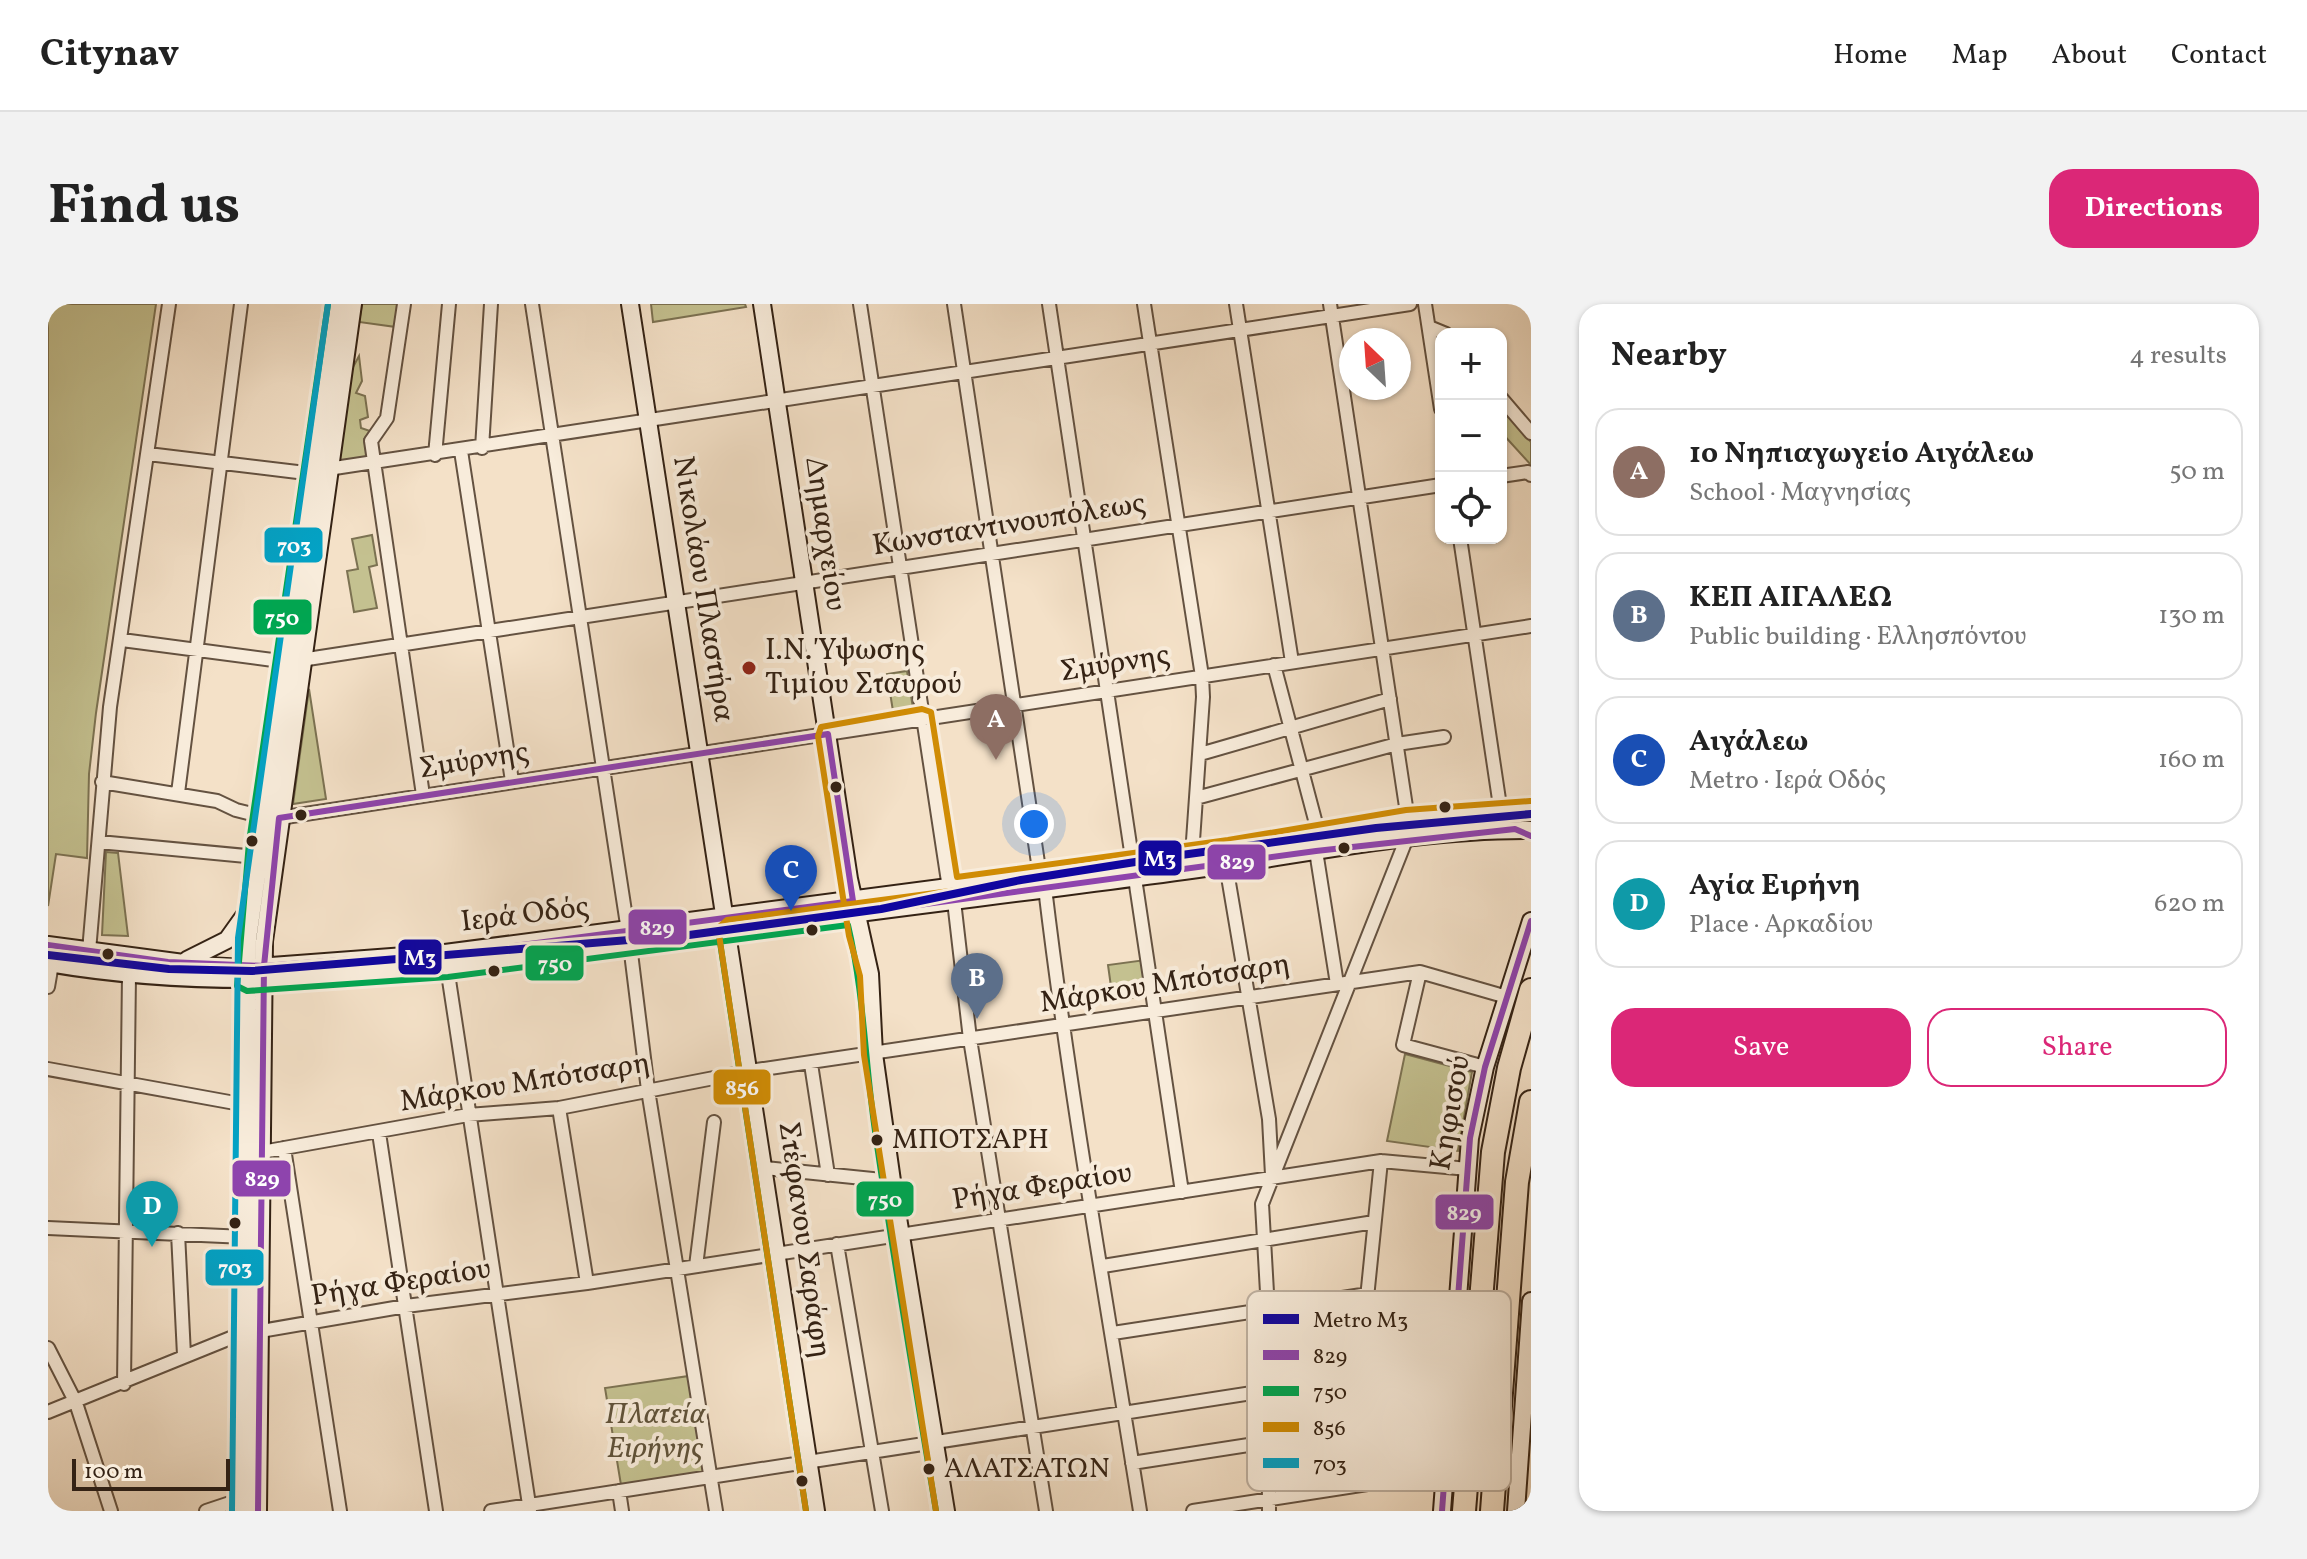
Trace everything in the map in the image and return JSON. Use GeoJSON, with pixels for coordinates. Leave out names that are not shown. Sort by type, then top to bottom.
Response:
{"type":"FeatureCollection","features":[{"type":"Feature","properties":{"kind":"highway"},"geometry":{"type":"LineString","coordinates":[[1482,1291],[1498,1123],[1531,990]]}},
{"type":"Feature","properties":{"kind":"highway"},"geometry":{"type":"LineString","coordinates":[[1509,1291],[1521,1154],[1531,1102]]}},
{"type":"Feature","properties":{"kind":"highway"},"geometry":{"type":"LineString","coordinates":[[1464,1511],[1466,1491]]}},
{"type":"Feature","properties":{"kind":"highway"},"geometry":{"type":"LineString","coordinates":[[1492,1511],[1494,1491]]}},
{"type":"Feature","properties":{"kind":"main road"},"geometry":{"type":"LineString","coordinates":[[258,1511],[253,1333],[245,1237],[246,1105],[271,817],[321,472],[338,304]]}},
{"type":"Feature","properties":{"kind":"main road"},"geometry":{"type":"LineString","coordinates":[[321,472],[353,304]]}},
{"type":"Feature","properties":{"kind":"main road","name":"Νικολάου Πλαστήρα"},"geometry":{"type":"LineString","coordinates":[[630,304],[727,924]]}},
{"type":"Feature","properties":{"kind":"main road","name":"Δημαρχείου"},"geometry":{"type":"LineString","coordinates":[[762,304],[854,908],[872,987],[874,1054],[946,1511]]}},
{"type":"Feature","properties":{"kind":"main road","name":"Ιερά Οδός"},"geometry":{"type":"LineString","coordinates":[[50,964],[129,975],[447,967],[727,924],[1042,882],[1135,870],[1226,865],[1408,820],[1530,811]]}},
{"type":"Feature","properties":{"kind":"main road"},"geometry":{"type":"LineString","coordinates":[[180,962],[194,959],[227,940],[244,919],[257,857],[271,817]]}},
{"type":"Feature","properties":{"kind":"main road","name":"Ιερά Οδός"},"geometry":{"type":"LineString","coordinates":[[1135,870],[1192,855],[1318,843],[1526,832]]}},
{"type":"Feature","properties":{"kind":"main road"},"geometry":{"type":"LineString","coordinates":[[242,1505],[262,1152],[253,887]]}},
{"type":"Feature","properties":{"kind":"main road","name":"Κηφισού"},"geometry":{"type":"LineString","coordinates":[[1458,1291],[1468,1169],[1485,1067],[1531,921]]}},
{"type":"Feature","properties":{"kind":"main road","name":"Στέφανου Σαράφη"},"geometry":{"type":"LineString","coordinates":[[727,924],[816,1511]]}},
{"type":"Feature","properties":{"kind":"main road","name":"Ιερά Οδός"},"geometry":{"type":"LineString","coordinates":[[48,945],[255,974],[484,949],[629,938]]}},
{"type":"Feature","properties":{"kind":"main road"},"geometry":{"type":"LineString","coordinates":[[1516,967],[1531,946]]}},
{"type":"Feature","properties":{"kind":"main road"},"geometry":{"type":"LineString","coordinates":[[1516,1511],[1531,1301]]}},
{"type":"Feature","properties":{"kind":"main road","name":"Κηφισού"},"geometry":{"type":"LineString","coordinates":[[1442,1511],[1444,1491]]}},
{"type":"Feature","properties":{"kind":"street"},"geometry":{"type":"LineString","coordinates":[[89,951],[102,782],[169,304]]}},
{"type":"Feature","properties":{"kind":"street"},"geometry":{"type":"LineString","coordinates":[[178,793],[218,463],[241,304]]}},
{"type":"Feature","properties":{"kind":"street"},"geometry":{"type":"LineString","coordinates":[[404,304],[387,418],[371,441],[423,795]]}},
{"type":"Feature","properties":{"kind":"street"},"geometry":{"type":"LineString","coordinates":[[435,455],[449,304]]}},
{"type":"Feature","properties":{"kind":"street"},"geometry":{"type":"LineString","coordinates":[[482,448],[491,304]]}},
{"type":"Feature","properties":{"kind":"street"},"geometry":{"type":"LineString","coordinates":[[532,304],[629,938],[648,1090],[716,1511]]}},
{"type":"Feature","properties":{"kind":"street"},"geometry":{"type":"LineString","coordinates":[[860,304],[951,895],[970,1039],[1046,1511]]}},
{"type":"Feature","properties":{"kind":"street"},"geometry":{"type":"LineString","coordinates":[[954,304],[1061,1026],[1077,1103],[1140,1511]]}},
{"type":"Feature","properties":{"kind":"street"},"geometry":{"type":"LineString","coordinates":[[1049,304],[1182,1192]]}},
{"type":"Feature","properties":{"kind":"street"},"geometry":{"type":"LineString","coordinates":[[1144,304],[1202,676],[1192,855]]}},
{"type":"Feature","properties":{"kind":"street"},"geometry":{"type":"LineString","coordinates":[[1236,304],[1292,662]]}},
{"type":"Feature","properties":{"kind":"street"},"geometry":{"type":"LineString","coordinates":[[148,454],[321,472],[1240,330],[1331,310],[1410,304]]}},
{"type":"Feature","properties":{"kind":"street"},"geometry":{"type":"LineString","coordinates":[[1425,304],[1440,400]]}},
{"type":"Feature","properties":{"kind":"street"},"geometry":{"type":"LineString","coordinates":[[1331,310],[1408,820]]}},
{"type":"Feature","properties":{"kind":"street"},"geometry":{"type":"LineString","coordinates":[[1429,327],[1435,329]]}},
{"type":"Feature","properties":{"kind":"street"},"geometry":{"type":"LineString","coordinates":[[1503,400],[1531,433]]}},
{"type":"Feature","properties":{"kind":"street"},"geometry":{"type":"LineString","coordinates":[[461,451],[512,781]]}},
{"type":"Feature","properties":{"kind":"street"},"geometry":{"type":"LineString","coordinates":[[1507,476],[1530,474]]}},
{"type":"Feature","properties":{"kind":"street","name":"Κωνσταντινουπόλεως"},"geometry":{"type":"LineString","coordinates":[[122,640],[294,661],[1435,486]]}},
{"type":"Feature","properties":{"kind":"street"},"geometry":{"type":"LineString","coordinates":[[1461,544],[1501,813]]}},
{"type":"Feature","properties":{"kind":"street","name":"Σμύρνης"},"geometry":{"type":"LineString","coordinates":[[102,782],[217,801],[236,810],[271,817],[604,769],[1531,626]]}},
{"type":"Feature","properties":{"kind":"street"},"geometry":{"type":"LineString","coordinates":[[1274,665],[1292,727],[1318,843],[1337,984]]}},
{"type":"Feature","properties":{"kind":"street"},"geometry":{"type":"LineString","coordinates":[[1200,754],[1390,699]]}},
{"type":"Feature","properties":{"kind":"street"},"geometry":{"type":"LineString","coordinates":[[1196,798],[1303,772],[1397,744],[1444,737]]}},
{"type":"Feature","properties":{"kind":"street"},"geometry":{"type":"LineString","coordinates":[[1267,1291],[1262,1204],[1406,840]]}},
{"type":"Feature","properties":{"kind":"street"},"geometry":{"type":"LineString","coordinates":[[99,842],[257,857]]}},
{"type":"Feature","properties":{"kind":"street"},"geometry":{"type":"LineString","coordinates":[[1226,865],[1246,998],[1269,1119],[1272,1179]]}},
{"type":"Feature","properties":{"kind":"street"},"geometry":{"type":"LineString","coordinates":[[1334,963],[1359,960]]}},
{"type":"Feature","properties":{"kind":"street"},"geometry":{"type":"LineString","coordinates":[[48,987],[50,964]]}},
{"type":"Feature","properties":{"kind":"street"},"geometry":{"type":"LineString","coordinates":[[447,967],[530,1508]]}},
{"type":"Feature","properties":{"kind":"street"},"geometry":{"type":"LineString","coordinates":[[1420,972],[1403,1045],[1485,1067]]}},
{"type":"Feature","properties":{"kind":"street","name":"Μάρκου Μπότσαρη"},"geometry":{"type":"LineString","coordinates":[[262,1152],[468,1115],[559,1108],[750,1071],[1420,972],[1507,997]]}},
{"type":"Feature","properties":{"kind":"street"},"geometry":{"type":"LineString","coordinates":[[124,1384],[129,975]]}},
{"type":"Feature","properties":{"kind":"street"},"geometry":{"type":"LineString","coordinates":[[811,1064],[828,1175]]}},
{"type":"Feature","properties":{"kind":"street"},"geometry":{"type":"LineString","coordinates":[[48,1069],[246,1105]]}},
{"type":"Feature","properties":{"kind":"street"},"geometry":{"type":"LineString","coordinates":[[559,1108],[587,1283]]}},
{"type":"Feature","properties":{"kind":"street"},"geometry":{"type":"LineString","coordinates":[[1269,1119],[1296,1123]]}},
{"type":"Feature","properties":{"kind":"street"},"geometry":{"type":"LineString","coordinates":[[696,1266],[714,1122]]}},
{"type":"Feature","properties":{"kind":"street"},"geometry":{"type":"LineString","coordinates":[[379,1133],[436,1511]]}},
{"type":"Feature","properties":{"kind":"street"},"geometry":{"type":"LineString","coordinates":[[284,1148],[340,1511]]}},
{"type":"Feature","properties":{"kind":"street"},"geometry":{"type":"LineString","coordinates":[[1368,1291],[1381,1161]]}},
{"type":"Feature","properties":{"kind":"street","name":"Ρήγα Φεραίου"},"geometry":{"type":"LineString","coordinates":[[48,1412],[124,1384],[184,1355],[253,1333],[406,1306],[587,1283],[1381,1161],[1468,1169]]}},
{"type":"Feature","properties":{"kind":"street"},"geometry":{"type":"LineString","coordinates":[[765,1168],[892,1181]]}},
{"type":"Feature","properties":{"kind":"street"},"geometry":{"type":"LineString","coordinates":[[1103,1266],[1374,1222]]}},
{"type":"Feature","properties":{"kind":"street"},"geometry":{"type":"LineString","coordinates":[[48,1228],[245,1237]]}},
{"type":"Feature","properties":{"kind":"street"},"geometry":{"type":"LineString","coordinates":[[178,1233],[184,1355]]}},
{"type":"Feature","properties":{"kind":"street"},"geometry":{"type":"LineString","coordinates":[[837,1244],[882,1511]]}},
{"type":"Feature","properties":{"kind":"street"},"geometry":{"type":"LineString","coordinates":[[1113,1333],[1247,1313]]}},
{"type":"Feature","properties":{"kind":"street"},"geometry":{"type":"LineString","coordinates":[[48,1348],[76,1403],[111,1511]]}},
{"type":"Feature","properties":{"kind":"street"},"geometry":{"type":"LineString","coordinates":[[491,1511],[530,1508],[873,1450],[1247,1393]]}},
{"type":"Feature","properties":{"kind":"street"},"geometry":{"type":"LineString","coordinates":[[1132,1463],[1247,1444]]}},
{"type":"Feature","properties":{"kind":"street"},"geometry":{"type":"LineString","coordinates":[[619,1491],[622,1511]]}},
{"type":"Feature","properties":{"kind":"street"},"geometry":{"type":"LineString","coordinates":[[1193,1511],[1269,1505],[1344,1491]]}},
{"type":"Feature","properties":{"kind":"street"},"geometry":{"type":"LineString","coordinates":[[206,1511],[242,1505]]}},
{"type":"Feature","properties":{"kind":"green space"},"geometry":{"type":"Polygon","coordinates":[[[48,304],[156,304],[96,713],[89,774],[87,858],[56,854],[48,906],[48,304]]]}},
{"type":"Feature","properties":{"kind":"green space"},"geometry":{"type":"Polygon","coordinates":[[[362,304],[399,304],[396,327],[359,322],[362,304]]]}},
{"type":"Feature","properties":{"kind":"green space"},"geometry":{"type":"Polygon","coordinates":[[[651,304],[745,304],[746,307],[653,322],[651,304]]]}},
{"type":"Feature","properties":{"kind":"green space"},"geometry":{"type":"Polygon","coordinates":[[[359,356],[362,381],[356,393],[365,396],[368,417],[360,420],[361,428],[370,431],[364,439],[367,457],[337,462],[352,369],[359,356]]]}},
{"type":"Feature","properties":{"kind":"green space"},"geometry":{"type":"Polygon","coordinates":[[[1507,415],[1531,442],[1531,465],[1507,439],[1507,415]]]}},
{"type":"Feature","properties":{"kind":"green space"},"geometry":{"type":"Polygon","coordinates":[[[372,535],[377,565],[369,567],[377,608],[354,612],[347,571],[358,569],[352,539],[372,535]]]}},
{"type":"Feature","properties":{"kind":"green space"},"geometry":{"type":"Polygon","coordinates":[[[907,671],[913,708],[893,711],[887,674],[907,671]]]}},
{"type":"Feature","properties":{"kind":"green space"},"geometry":{"type":"Polygon","coordinates":[[[309,689],[326,799],[293,804],[309,689]]]}},
{"type":"Feature","properties":{"kind":"green space"},"geometry":{"type":"Polygon","coordinates":[[[106,852],[118,853],[128,936],[102,935],[106,852]]]}},
{"type":"Feature","properties":{"kind":"green space"},"geometry":{"type":"Polygon","coordinates":[[[1145,960],[1151,995],[1113,1001],[1108,965],[1145,960]]]}},
{"type":"Feature","properties":{"kind":"green space"},"geometry":{"type":"Polygon","coordinates":[[[1405,1054],[1472,1072],[1458,1151],[1387,1141],[1405,1054]]]}},
{"type":"Feature","properties":{"kind":"green space","name":"Πλατεία Ειρήνης"},"geometry":{"type":"Polygon","coordinates":[[[689,1376],[706,1476],[621,1485],[605,1388],[689,1376]]]}},
{"type":"Feature","properties":{"kind":"metro line","name":"Μ3"},"geometry":{"type":"LineString","coordinates":[[48,955],[169,969],[252,971],[689,935],[881,909],[1021,880],[1167,857],[1376,828],[1531,814]]}},
{"type":"Feature","properties":{"kind":"transit line","name":"750"},"geometry":{"type":"LineString","coordinates":[[328,304],[249,842],[237,986],[247,991],[448,977],[848,925],[858,976],[882,1179],[936,1511]]}},
{"type":"Feature","properties":{"kind":"transit line","name":"703"},"geometry":{"type":"LineString","coordinates":[[232,1511],[238,938],[328,304]]}},
{"type":"Feature","properties":{"kind":"transit line","name":"856"},"geometry":{"type":"LineString","coordinates":[[936,1511],[864,1055],[860,976],[849,936],[818,736],[821,727],[922,709],[931,712],[957,877],[1228,840],[1406,810],[1530,801]]}},
{"type":"Feature","properties":{"kind":"transit line","name":"829"},"geometry":{"type":"LineString","coordinates":[[828,734],[853,901],[498,948],[264,966],[279,818],[828,734]]}},
{"type":"Feature","properties":{"kind":"transit line","name":"829"},"geometry":{"type":"LineString","coordinates":[[823,918],[1316,851],[1515,829],[1531,836]]}},
{"type":"Feature","properties":{"kind":"transit line","name":"856"},"geometry":{"type":"LineString","coordinates":[[806,1511],[718,928],[727,920],[981,887]]}},
{"type":"Feature","properties":{"kind":"transit line","name":"829"},"geometry":{"type":"LineString","coordinates":[[1459,1291],[1470,1138],[1485,1067],[1531,921]]}},
{"type":"Feature","properties":{"kind":"transit line","name":"750"},"geometry":{"type":"LineString","coordinates":[[712,930],[718,929],[806,1511]]}},
{"type":"Feature","properties":{"kind":"transit line","name":"829"},"geometry":{"type":"LineString","coordinates":[[48,945],[168,962],[264,966]]}},
{"type":"Feature","properties":{"kind":"transit line","name":"829"},"geometry":{"type":"LineString","coordinates":[[258,1511],[264,966]]}},
{"type":"Feature","properties":{"kind":"transit line","name":"829"},"geometry":{"type":"LineString","coordinates":[[1442,1511],[1444,1491]]}},
{"type":"Feature","properties":{"kind":"place","name":"Ι.Ν. Ύψωσης Τιμίου Σταυρού"},"geometry":{"type":"Point","coordinates":[749,668]}},
{"type":"Feature","properties":{"kind":"place","name":"1ο Νηπιαγωγείο Αιγάλεω"},"geometry":{"type":"Point","coordinates":[996,760]}},
{"type":"Feature","properties":{"kind":"place","name":"Αιγάλεω"},"geometry":{"type":"Point","coordinates":[791,911]}},
{"type":"Feature","properties":{"kind":"place","name":"ΚΕΠ ΑΙΓΑΛΕΩ"},"geometry":{"type":"Point","coordinates":[977,1019]}},
{"type":"Feature","properties":{"kind":"place","name":"ΜΠΟΤΣΑΡΗ"},"geometry":{"type":"Point","coordinates":[877,1140]}},
{"type":"Feature","properties":{"kind":"place","name":"Αγία Ειρήνη"},"geometry":{"type":"Point","coordinates":[152,1247]}},
{"type":"Feature","properties":{"kind":"place","name":"ΑΛΑΤΣΑΤΩΝ"},"geometry":{"type":"Point","coordinates":[929,1469]}}]}
